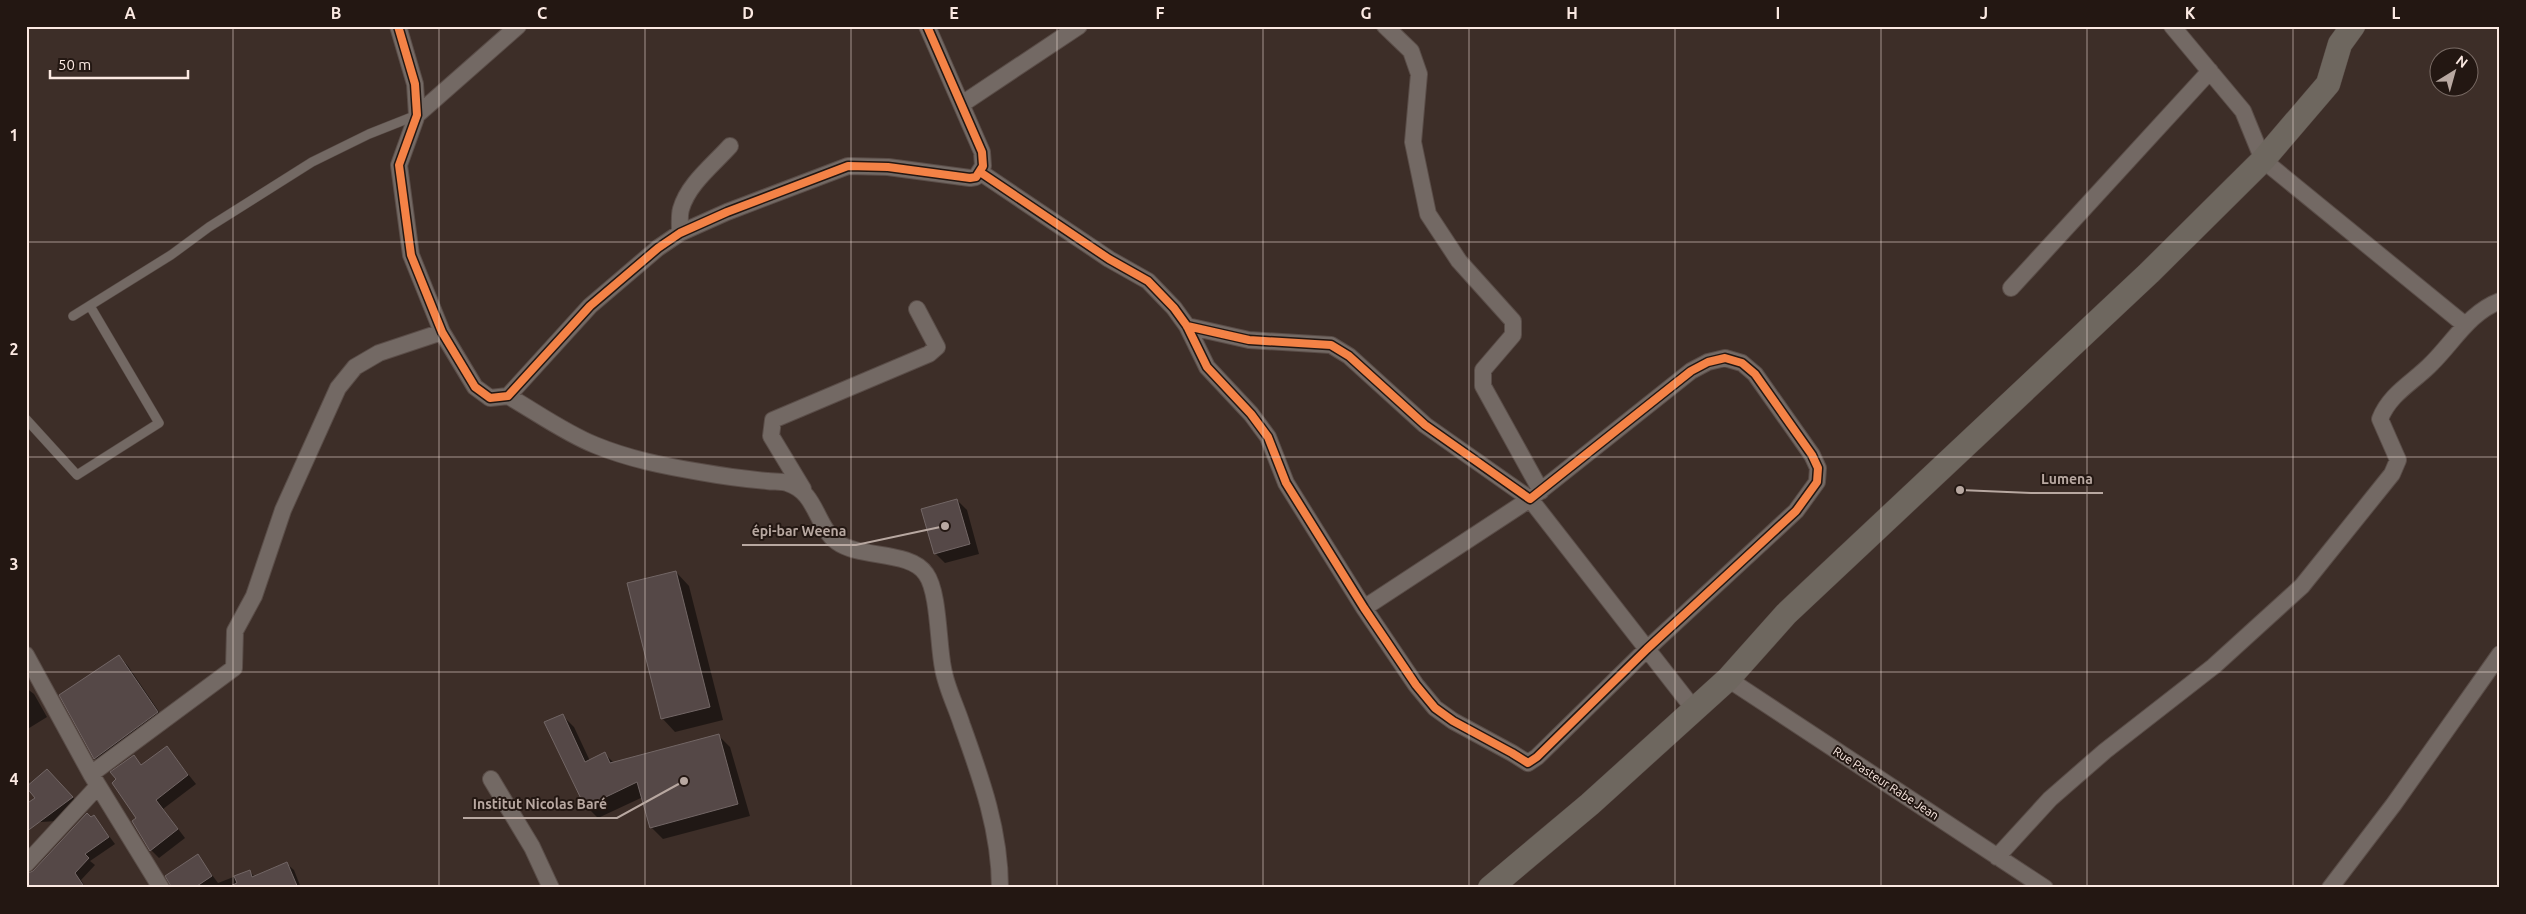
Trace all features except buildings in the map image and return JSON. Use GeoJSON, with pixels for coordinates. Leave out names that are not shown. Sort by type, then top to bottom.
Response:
{"type":"FeatureCollection","features":[{"type":"Feature","properties":{"kind":"main road"},"geometry":{"type":"LineString","coordinates":[[1504,883],[1728,679],[1786,614],[2149,274],[2263,160],[2328,84],[2340,44],[2353,26]]}},
{"type":"Feature","properties":{"kind":"street"},"geometry":{"type":"LineString","coordinates":[[398,26],[414,84],[417,115],[399,165],[411,255],[442,332],[475,388],[490,398],[508,396],[593,444],[627,457],[702,473],[786,482],[803,489]]}},
{"type":"Feature","properties":{"kind":"street"},"geometry":{"type":"LineString","coordinates":[[417,115],[518,26]]}},
{"type":"Feature","properties":{"kind":"street"},"geometry":{"type":"LineString","coordinates":[[508,396],[590,306],[658,248],[680,233],[727,212],[848,166],[888,167],[970,178],[980,172],[984,166],[982,152],[927,26]]}},
{"type":"Feature","properties":{"kind":"street"},"geometry":{"type":"LineString","coordinates":[[962,104],[1079,26]]}},
{"type":"Feature","properties":{"kind":"street"},"geometry":{"type":"LineString","coordinates":[[1385,26],[1411,51],[1419,74],[1413,142],[1428,214],[1459,261],[1513,321],[1513,335],[1483,370],[1483,386],[1535,495],[1647,648],[1694,708]]}},
{"type":"Feature","properties":{"kind":"street"},"geometry":{"type":"LineString","coordinates":[[2172,26],[2243,111],[2263,160],[2465,326]]}},
{"type":"Feature","properties":{"kind":"street"},"geometry":{"type":"LineString","coordinates":[[2011,288],[2210,71]]}},
{"type":"Feature","properties":{"kind":"street"},"geometry":{"type":"LineString","coordinates":[[680,233],[680,211],[684,200],[692,187],[730,146]]}},
{"type":"Feature","properties":{"kind":"street"},"geometry":{"type":"LineString","coordinates":[[980,172],[1110,259],[1148,281],[1174,308],[1187,326],[1207,366],[1251,414],[1268,437],[1286,483],[1364,608],[1416,685],[1435,708],[1469,731],[1528,762],[1537,757],[1647,648],[1808,497],[1817,482],[1818,468],[1812,455],[1756,374],[1742,363],[1725,358],[1708,362],[1690,371],[1535,495],[1364,608]]}},
{"type":"Feature","properties":{"kind":"street"},"geometry":{"type":"LineString","coordinates":[[1997,857],[2050,799],[2105,751],[2214,666],[2302,586],[2392,474],[2398,460],[2380,419],[2385,407],[2405,385],[2432,364],[2485,306],[2500,301]]}},
{"type":"Feature","properties":{"kind":"street"},"geometry":{"type":"LineString","coordinates":[[917,309],[937,347],[929,354],[773,420],[771,436],[814,504],[826,530],[837,541],[863,552],[905,560],[917,565],[926,572],[932,586],[943,670],[983,784],[992,820],[1000,860],[1000,888]]}},
{"type":"Feature","properties":{"kind":"street"},"geometry":{"type":"LineString","coordinates":[[1187,326],[1249,340],[1331,345],[1350,356],[1425,425],[1535,495]]}},
{"type":"Feature","properties":{"kind":"street"},"geometry":{"type":"LineString","coordinates":[[26,864],[95,780],[234,668],[235,631],[254,596],[283,510],[338,388],[355,368],[379,353],[442,332]]}},
{"type":"Feature","properties":{"kind":"street"},"geometry":{"type":"LineString","coordinates":[[2330,888],[2494,673],[2500,654]]}},
{"type":"Feature","properties":{"kind":"street"},"geometry":{"type":"LineString","coordinates":[[26,655],[95,780],[161,888]]}},
{"type":"Feature","properties":{"kind":"street","name":"Rue Pasteur Rabe Jean"},"geometry":{"type":"LineString","coordinates":[[1728,679],[2045,888]]}},
{"type":"Feature","properties":{"kind":"street"},"geometry":{"type":"LineString","coordinates":[[491,779],[532,847],[551,888]]}},
{"type":"Feature","properties":{"kind":"lane"},"geometry":{"type":"LineString","coordinates":[[73,316],[171,255],[209,227],[312,162],[369,134],[417,115]]}},
{"type":"Feature","properties":{"kind":"lane"},"geometry":{"type":"LineString","coordinates":[[26,419],[77,475],[159,423],[90,306]]}},
{"type":"Feature","properties":{"kind":"cycle path"},"geometry":{"type":"LineString","coordinates":[[398,26],[415,84],[417,115],[399,165],[411,255],[442,332],[475,387],[490,398],[508,396],[590,306],[658,248],[680,233],[727,212],[848,166],[888,167],[970,178],[976,177],[983,166],[982,152],[927,26]]}},
{"type":"Feature","properties":{"kind":"cycle path"},"geometry":{"type":"LineString","coordinates":[[980,172],[1109,259],[1148,281],[1174,308],[1187,326],[1207,367],[1251,414],[1268,437],[1286,483],[1364,608],[1416,685],[1435,708],[1453,721],[1528,763],[1537,757],[1647,649],[1796,511],[1817,482],[1818,468],[1812,455],[1755,374],[1742,363],[1725,358],[1708,362],[1691,371],[1530,499],[1425,425],[1349,356],[1331,345],[1249,340],[1187,326]]}},
{"type":"Feature","properties":{"kind":"place","name":"Lumena"},"geometry":{"type":"Point","coordinates":[1960,490]}},
{"type":"Feature","properties":{"kind":"place","name":"épi-bar Weena"},"geometry":{"type":"Point","coordinates":[945,526]}},
{"type":"Feature","properties":{"kind":"place","name":"Institut Nicolas Baré"},"geometry":{"type":"Point","coordinates":[684,781]}}]}
